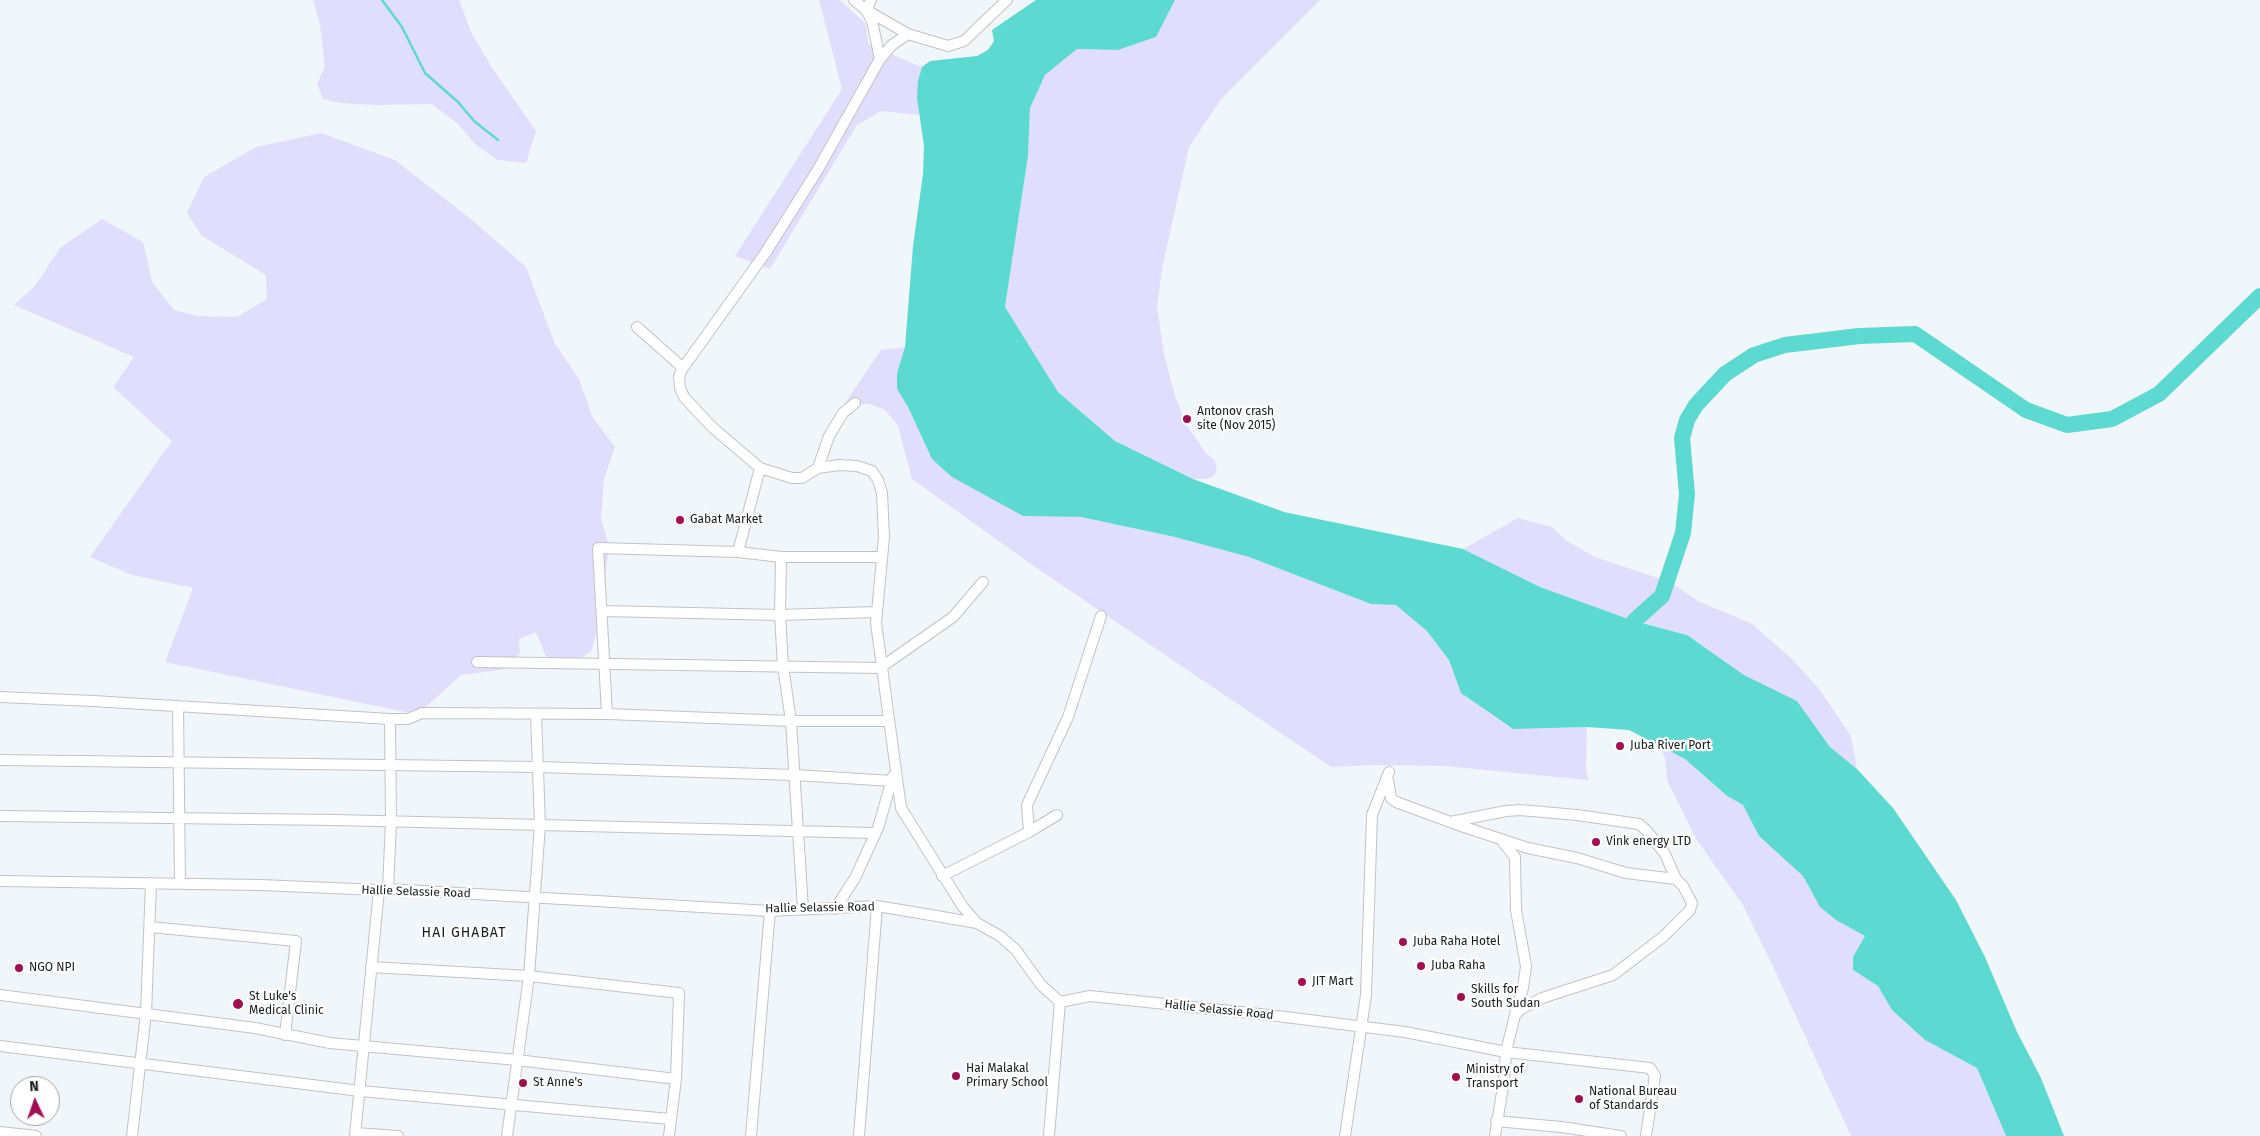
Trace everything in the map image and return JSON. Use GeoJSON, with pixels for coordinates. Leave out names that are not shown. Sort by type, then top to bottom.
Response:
{"type":"FeatureCollection","features":[{"type":"Feature","properties":{"kind":"street"},"geometry":{"type":"LineString","coordinates":[[854,0],[869,5],[908,34],[942,45],[960,44],[1007,0]]}},
{"type":"Feature","properties":{"kind":"street"},"geometry":{"type":"LineString","coordinates":[[869,5],[880,59]]}},
{"type":"Feature","properties":{"kind":"street"},"geometry":{"type":"LineString","coordinates":[[908,34],[892,45],[880,59],[766,252],[679,376],[680,388],[684,398],[712,427],[760,468],[792,478],[802,478],[818,468],[857,466],[872,471],[878,480],[882,493],[884,537],[875,612],[880,668],[894,748],[901,808],[942,876],[963,907],[977,923]]}},
{"type":"Feature","properties":{"kind":"street"},"geometry":{"type":"LineString","coordinates":[[637,327],[683,368]]}},
{"type":"Feature","properties":{"kind":"street"},"geometry":{"type":"LineString","coordinates":[[818,468],[829,436],[843,413],[854,403]]}},
{"type":"Feature","properties":{"kind":"street"},"geometry":{"type":"LineString","coordinates":[[738,552],[760,468]]}},
{"type":"Feature","properties":{"kind":"street"},"geometry":{"type":"LineString","coordinates":[[607,714],[603,611],[598,548],[738,552],[781,556],[881,557]]}},
{"type":"Feature","properties":{"kind":"street"},"geometry":{"type":"LineString","coordinates":[[781,556],[780,615],[783,666],[791,721],[803,909]]}},
{"type":"Feature","properties":{"kind":"street"},"geometry":{"type":"LineString","coordinates":[[477,662],[880,668],[953,617],[983,582]]}},
{"type":"Feature","properties":{"kind":"street"},"geometry":{"type":"LineString","coordinates":[[603,611],[780,615],[875,612]]}},
{"type":"Feature","properties":{"kind":"street"},"geometry":{"type":"LineString","coordinates":[[1029,832],[1027,805],[1068,717],[1100,616]]}},
{"type":"Feature","properties":{"kind":"street"},"geometry":{"type":"LineString","coordinates":[[0,697],[390,719],[408,719],[422,713],[607,714],[791,721],[889,721]]}},
{"type":"Feature","properties":{"kind":"street"},"geometry":{"type":"LineString","coordinates":[[178,707],[180,883]]}},
{"type":"Feature","properties":{"kind":"street"},"geometry":{"type":"LineString","coordinates":[[507,1136],[529,976],[540,825],[536,714]]}},
{"type":"Feature","properties":{"kind":"street"},"geometry":{"type":"LineString","coordinates":[[390,719],[391,822],[384,889],[371,967],[356,1134],[398,1136]]}},
{"type":"Feature","properties":{"kind":"street"},"geometry":{"type":"LineString","coordinates":[[835,909],[855,878],[874,833],[878,828],[893,781],[894,748]]}},
{"type":"Feature","properties":{"kind":"street"},"geometry":{"type":"LineString","coordinates":[[0,760],[538,767],[795,775],[893,781]]}},
{"type":"Feature","properties":{"kind":"street"},"geometry":{"type":"LineString","coordinates":[[1345,1136],[1366,995],[1372,815],[1389,772],[1387,782],[1391,798],[1396,802],[1450,822],[1528,848],[1577,858],[1626,873],[1676,878]]}},
{"type":"Feature","properties":{"kind":"street"},"geometry":{"type":"LineString","coordinates":[[1450,822],[1520,810],[1577,815],[1639,824],[1665,854],[1676,878],[1690,898],[1690,910],[1650,948],[1613,975],[1542,998],[1521,1009],[1515,1015]]}},
{"type":"Feature","properties":{"kind":"street"},"geometry":{"type":"LineString","coordinates":[[942,876],[1029,832],[1057,815]]}},
{"type":"Feature","properties":{"kind":"street"},"geometry":{"type":"LineString","coordinates":[[0,816],[391,822],[874,833]]}},
{"type":"Feature","properties":{"kind":"street"},"geometry":{"type":"LineString","coordinates":[[1495,1136],[1504,1080],[1506,1052],[1524,988],[1526,966],[1514,895],[1515,857],[1500,838]]}},
{"type":"Feature","properties":{"kind":"street","name":"Hallie Selassie Road"},"geometry":{"type":"LineString","coordinates":[[0,880],[384,889],[770,910],[877,906],[977,923],[1000,936],[1016,950],[1041,985],[1060,1002],[1090,996],[1360,1026],[1405,1032],[1506,1052],[1650,1068],[1655,1076],[1646,1136]]}},
{"type":"Feature","properties":{"kind":"street"},"geometry":{"type":"LineString","coordinates":[[132,1136],[146,1012],[151,883]]}},
{"type":"Feature","properties":{"kind":"street"},"geometry":{"type":"LineString","coordinates":[[860,1136],[877,906]]}},
{"type":"Feature","properties":{"kind":"street"},"geometry":{"type":"LineString","coordinates":[[751,1136],[770,910]]}},
{"type":"Feature","properties":{"kind":"street"},"geometry":{"type":"LineString","coordinates":[[150,927],[296,941],[286,1035]]}},
{"type":"Feature","properties":{"kind":"street"},"geometry":{"type":"LineString","coordinates":[[371,967],[529,976],[679,993],[676,1079],[669,1136]]}},
{"type":"Feature","properties":{"kind":"street"},"geometry":{"type":"LineString","coordinates":[[0,996],[146,1012],[363,1046],[517,1060],[676,1079]]}},
{"type":"Feature","properties":{"kind":"street"},"geometry":{"type":"LineString","coordinates":[[1049,1136],[1060,1002]]}},
{"type":"Feature","properties":{"kind":"street"},"geometry":{"type":"LineString","coordinates":[[0,1046],[360,1091],[670,1119]]}},
{"type":"Feature","properties":{"kind":"street"},"geometry":{"type":"LineString","coordinates":[[1496,1121],[1561,1127],[1621,1136]]}},
{"type":"Feature","properties":{"kind":"street"},"geometry":{"type":"LineString","coordinates":[[0,1132],[36,1136]]}},
{"type":"Feature","properties":{"kind":"shaded area"},"geometry":{"type":"Polygon","coordinates":[[[313,0],[459,0],[471,32],[491,66],[536,131],[526,163],[498,160],[476,145],[458,124],[432,104],[376,105],[341,103],[323,99],[317,84],[325,67],[320,25],[313,0]]]}},
{"type":"Feature","properties":{"kind":"shaded area"},"geometry":{"type":"Polygon","coordinates":[[[819,0],[840,0],[865,23],[869,45],[922,67],[918,81],[919,115],[881,111],[857,125],[770,269],[735,256],[842,89],[819,0]]]}},
{"type":"Feature","properties":{"kind":"shaded area"},"geometry":{"type":"Polygon","coordinates":[[[1175,0],[1320,0],[1222,98],[1189,147],[1163,264],[1157,306],[1164,354],[1175,396],[1188,427],[1206,453],[1215,461],[1217,470],[1214,476],[1206,479],[1193,479],[1115,441],[1058,392],[1005,307],[1028,156],[1030,108],[1045,75],[1077,49],[1118,50],[1156,37],[1175,0]]]}},
{"type":"Feature","properties":{"kind":"shaded area"},"geometry":{"type":"Polygon","coordinates":[[[321,133],[395,160],[472,220],[526,267],[555,344],[579,379],[592,416],[615,447],[604,479],[601,519],[609,546],[600,622],[591,651],[572,665],[549,664],[536,632],[519,639],[520,653],[506,669],[461,675],[428,705],[415,714],[165,662],[193,588],[132,575],[90,557],[172,441],[113,387],[134,357],[14,305],[35,286],[60,248],[102,219],[143,242],[152,282],[174,310],[197,316],[237,317],[267,299],[266,275],[202,236],[187,213],[204,177],[256,147],[321,133]]]}},
{"type":"Feature","properties":{"kind":"shaded area"},"geometry":{"type":"Polygon","coordinates":[[[905,347],[897,373],[897,389],[908,407],[932,459],[1023,516],[1081,517],[1175,537],[1249,557],[1371,604],[1396,605],[1427,631],[1449,660],[1461,693],[1512,729],[1587,727],[1586,766],[1588,780],[1444,766],[1377,765],[1331,767],[1035,567],[912,479],[898,426],[885,410],[870,404],[845,403],[881,350],[905,347]]]}},
{"type":"Feature","properties":{"kind":"shaded area"},"geometry":{"type":"Polygon","coordinates":[[[1518,518],[1552,527],[1567,541],[1595,557],[1670,582],[1698,601],[1752,624],[1792,659],[1820,690],[1851,736],[1857,769],[1830,747],[1797,701],[1744,675],[1687,635],[1634,621],[1540,587],[1463,549],[1518,518]]]}},
{"type":"Feature","properties":{"kind":"shaded area"},"geometry":{"type":"Polygon","coordinates":[[[1660,746],[1685,759],[1726,796],[1743,805],[1759,836],[1803,876],[1820,907],[1836,920],[1866,936],[1853,957],[1853,970],[1878,986],[1892,1010],[1925,1040],[1977,1068],[2006,1136],[1851,1136],[1743,905],[1696,839],[1667,780],[1665,758],[1660,746]]]}},
{"type":"Feature","properties":{"kind":"water"},"geometry":{"type":"Polygon","coordinates":[[[1036,0],[1175,0],[1156,37],[1118,50],[1077,49],[1045,75],[1030,108],[1028,156],[1005,307],[1058,392],[1115,441],[1193,479],[1284,512],[1463,549],[1540,587],[1634,621],[1687,635],[1744,675],[1797,701],[1830,747],[1857,769],[1893,808],[1956,900],[1985,957],[2017,1032],[2041,1078],[2064,1136],[2006,1136],[1977,1068],[1925,1040],[1892,1010],[1878,986],[1853,970],[1853,957],[1865,936],[1836,920],[1820,907],[1803,876],[1759,836],[1743,805],[1727,796],[1685,759],[1629,730],[1587,727],[1513,729],[1461,693],[1449,660],[1427,631],[1396,605],[1371,604],[1249,557],[1175,537],[1081,517],[1023,516],[952,477],[932,459],[908,407],[897,389],[897,373],[905,347],[913,246],[923,174],[924,146],[917,98],[918,81],[922,67],[930,61],[977,56],[988,50],[994,41],[992,30],[1036,0]]]}},
{"type":"Feature","properties":{"kind":"waterway"},"geometry":{"type":"LineString","coordinates":[[382,0],[402,27],[425,73],[458,102],[474,121],[498,140]]}},
{"type":"Feature","properties":{"kind":"waterway"},"geometry":{"type":"LineString","coordinates":[[1634,621],[1662,596],[1683,533],[1687,494],[1682,438],[1687,420],[1696,405],[1725,374],[1754,355],[1785,345],[1859,336],[1915,334],[2026,410],[2067,425],[2112,419],[2159,394],[2260,296]]}},
{"type":"Feature","properties":{"kind":"place","name":"Antonov crash site (Nov 2015)"},"geometry":{"type":"Point","coordinates":[1187,419]}},
{"type":"Feature","properties":{"kind":"place","name":"Gabat Market"},"geometry":{"type":"Point","coordinates":[680,520]}},
{"type":"Feature","properties":{"kind":"place","name":"Juba River Port"},"geometry":{"type":"Point","coordinates":[1620,746]}},
{"type":"Feature","properties":{"kind":"place","name":"Vink energy LTD"},"geometry":{"type":"Point","coordinates":[1596,842]}},
{"type":"Feature","properties":{"kind":"place","name":"Juba Raha Hotel"},"geometry":{"type":"Point","coordinates":[1403,942]}},
{"type":"Feature","properties":{"kind":"place","name":"Juba Raha"},"geometry":{"type":"Point","coordinates":[1421,966]}},
{"type":"Feature","properties":{"kind":"place","name":"NGO NPI"},"geometry":{"type":"Point","coordinates":[19,968]}},
{"type":"Feature","properties":{"kind":"place","name":"JIT Mart"},"geometry":{"type":"Point","coordinates":[1302,982]}},
{"type":"Feature","properties":{"kind":"place","name":"Skills for South Sudan"},"geometry":{"type":"Point","coordinates":[1461,997]}},
{"type":"Feature","properties":{"kind":"place","name":"St Luke's Medical Clinic"},"geometry":{"type":"Point","coordinates":[238,1004]}},
{"type":"Feature","properties":{"kind":"place","name":"Hai Malakal Primary School"},"geometry":{"type":"Point","coordinates":[956,1076]}},
{"type":"Feature","properties":{"kind":"place","name":"Ministry of Transport"},"geometry":{"type":"Point","coordinates":[1456,1077]}},
{"type":"Feature","properties":{"kind":"place","name":"St Anne's"},"geometry":{"type":"Point","coordinates":[523,1083]}},
{"type":"Feature","properties":{"kind":"place","name":"National Bureau of Standards"},"geometry":{"type":"Point","coordinates":[1579,1099]}},
{"type":"Feature","properties":{"kind":"district","name":"HAI GHABAT"},"geometry":{"type":"Point","coordinates":[464,933]}}]}
